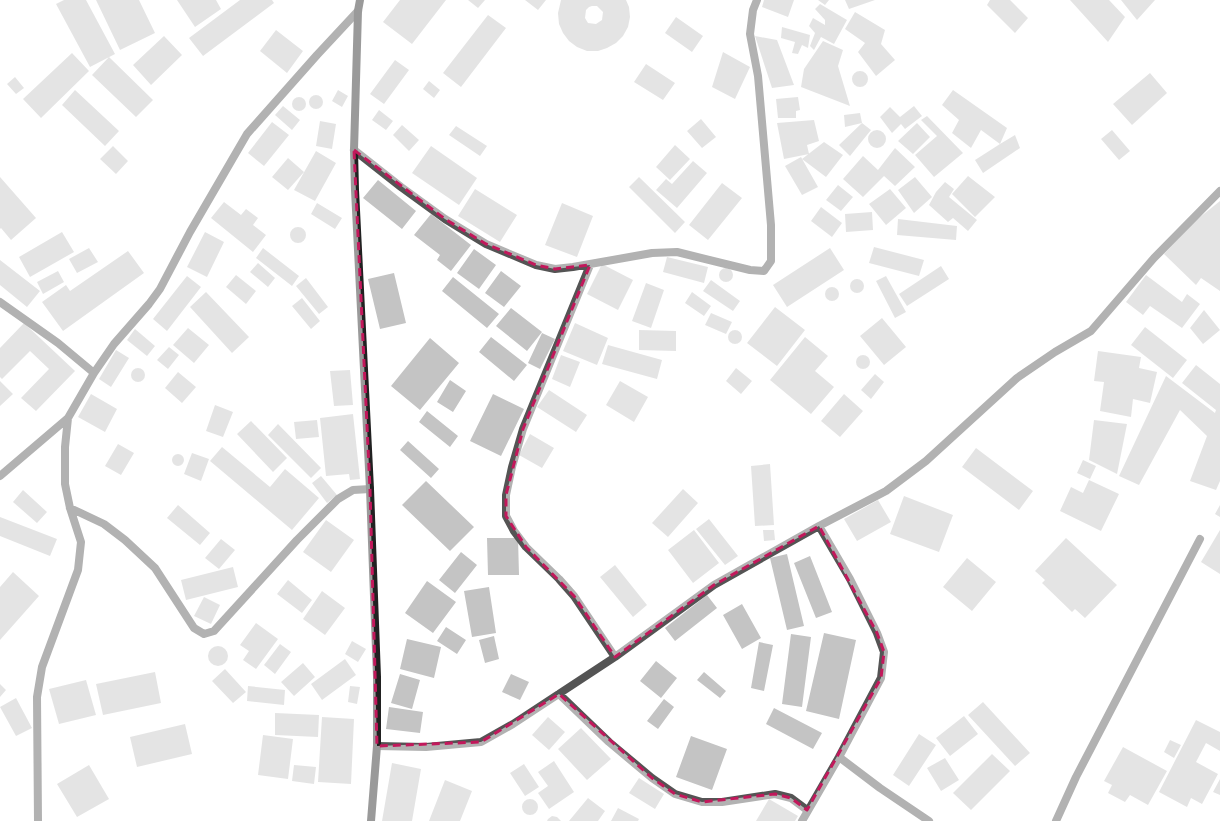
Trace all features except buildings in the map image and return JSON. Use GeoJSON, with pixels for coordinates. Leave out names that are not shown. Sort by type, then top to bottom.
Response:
{"type":"FeatureCollection","features":[{"type":"Feature","properties":{"kind":"street"},"geometry":{"type":"LineString","coordinates":[[360,0],[358,12],[354,150],[370,489],[377,746],[370,821]]}},
{"type":"Feature","properties":{"kind":"street"},"geometry":{"type":"LineString","coordinates":[[354,150],[445,219],[486,244],[536,265],[555,268],[590,265],[652,253],[677,252],[750,270],[764,271],[771,261],[771,225],[758,76],[750,34],[757,0]]}},
{"type":"Feature","properties":{"kind":"street"},"geometry":{"type":"LineString","coordinates":[[0,476],[68,418],[114,344],[160,289],[190,232],[247,134],[317,55],[358,12]]}},
{"type":"Feature","properties":{"kind":"street"},"geometry":{"type":"LineString","coordinates":[[377,746],[426,747],[481,742],[513,724],[615,657],[714,585],[819,526],[886,491],[926,461],[1017,378],[1055,352],[1091,331],[1154,258],[1220,191]]}},
{"type":"Feature","properties":{"kind":"street"},"geometry":{"type":"LineString","coordinates":[[590,265],[523,429],[506,495],[506,516],[514,531],[526,547],[574,596],[615,657]]}},
{"type":"Feature","properties":{"kind":"street"},"geometry":{"type":"LineString","coordinates":[[0,302],[58,343],[94,374]]}},
{"type":"Feature","properties":{"kind":"street"},"geometry":{"type":"LineString","coordinates":[[38,821],[37,698],[42,667],[78,570],[81,542],[70,508],[65,484],[65,447],[68,418]]}},
{"type":"Feature","properties":{"kind":"street"},"geometry":{"type":"LineString","coordinates":[[70,508],[104,524],[125,540],[155,568],[194,628],[204,634],[214,631],[297,540],[338,499],[353,490],[370,489]]}},
{"type":"Feature","properties":{"kind":"street"},"geometry":{"type":"LineString","coordinates":[[802,821],[839,757],[881,678],[884,652],[877,632],[850,580],[819,526]]}},
{"type":"Feature","properties":{"kind":"street"},"geometry":{"type":"LineString","coordinates":[[1056,821],[1076,777],[1200,539]]}},
{"type":"Feature","properties":{"kind":"street"},"geometry":{"type":"LineString","coordinates":[[559,694],[609,742],[652,778],[674,794],[702,802],[722,802],[775,794],[791,798],[807,810]]}},
{"type":"Feature","properties":{"kind":"street"},"geometry":{"type":"LineString","coordinates":[[839,757],[880,788],[929,821]]}},
{"type":"Feature","properties":{"kind":"highlighted area"},"geometry":{"type":"Polygon","coordinates":[[[354,150],[445,219],[486,244],[536,265],[555,269],[590,265],[523,429],[506,495],[506,516],[526,547],[574,596],[615,657],[714,585],[819,526],[877,633],[884,652],[881,678],[807,810],[791,798],[775,794],[702,802],[675,794],[652,778],[559,694],[481,742],[377,746],[370,489],[354,150]]]}}]}
